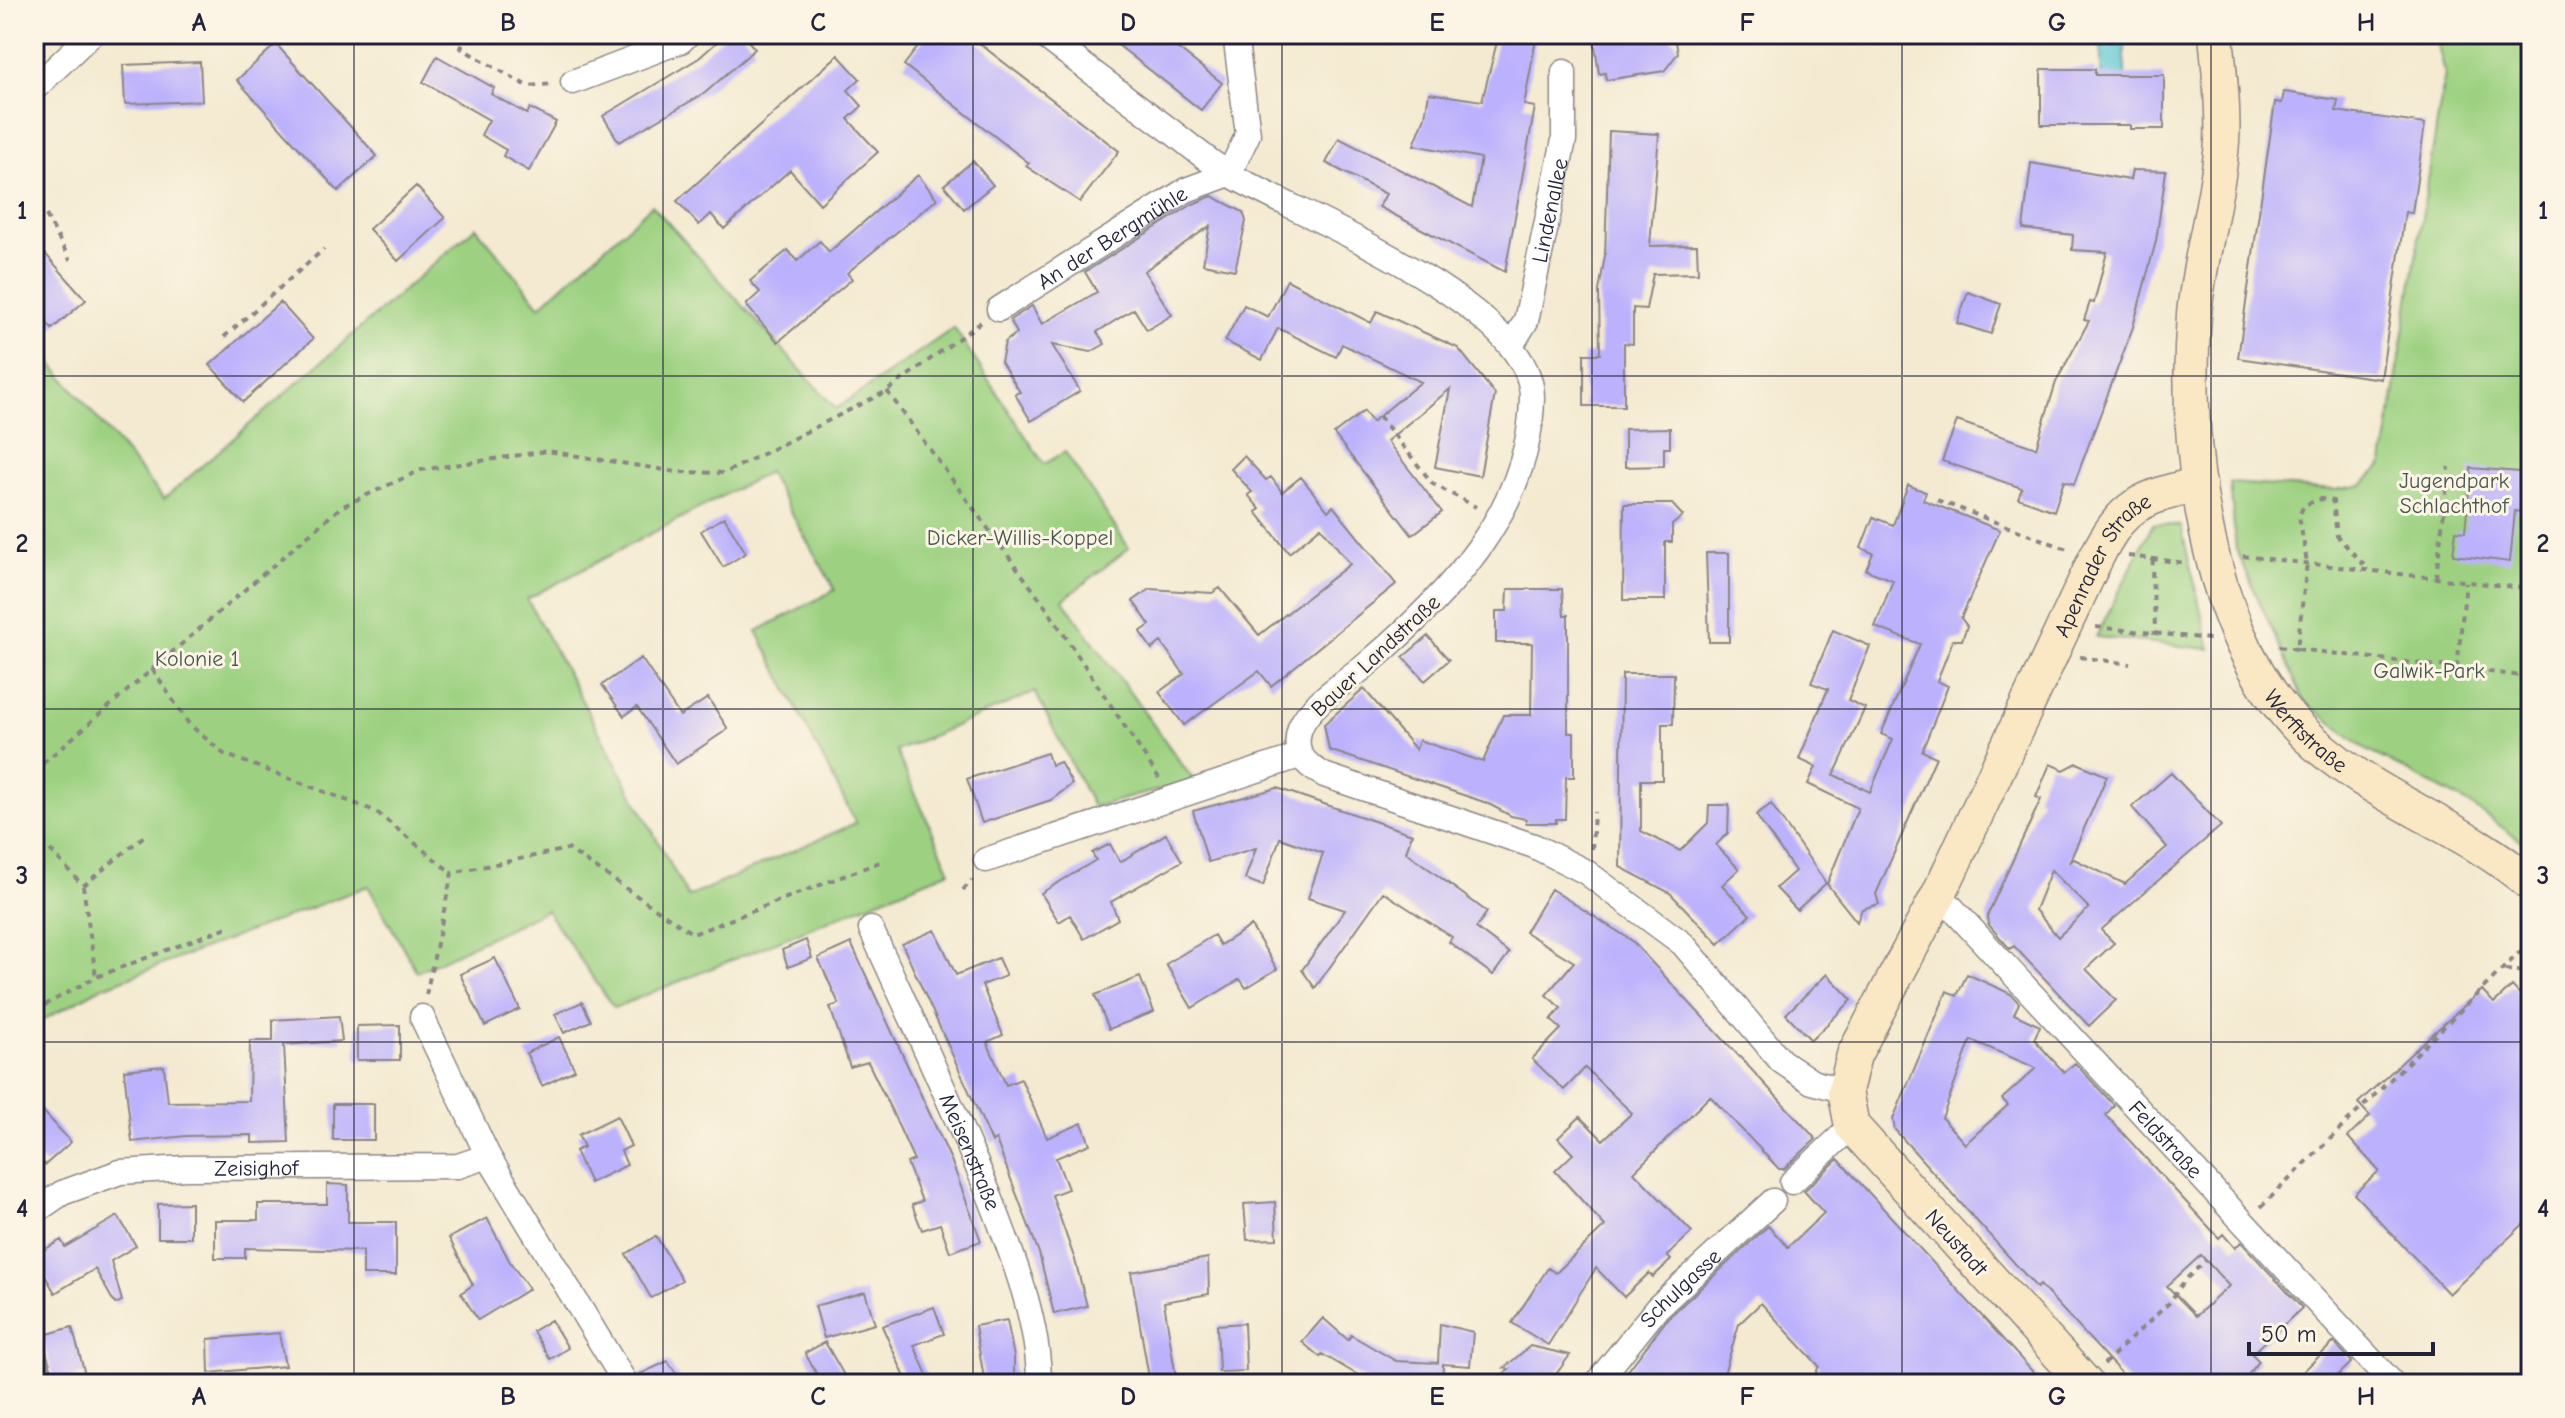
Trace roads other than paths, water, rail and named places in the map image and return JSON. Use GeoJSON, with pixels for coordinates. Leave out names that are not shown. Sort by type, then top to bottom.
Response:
{"type":"FeatureCollection","features":[{"type":"Feature","properties":{"kind":"street"},"geometry":{"type":"LineString","coordinates":[[34,89],[91,34]]}},
{"type":"Feature","properties":{"kind":"street"},"geometry":{"type":"LineString","coordinates":[[573,82],[681,41],[688,34]]}},
{"type":"Feature","properties":{"kind":"street","name":"Bauer Landstraße"},"geometry":{"type":"LineString","coordinates":[[1042,34],[1229,174],[1451,293],[1512,344],[1527,369],[1532,396],[1519,471],[1498,522],[1462,572],[1411,628],[1319,705],[1301,725],[1296,745],[1299,756]]}},
{"type":"Feature","properties":{"kind":"street"},"geometry":{"type":"LineString","coordinates":[[1229,174],[1248,134],[1235,34]]}},
{"type":"Feature","properties":{"kind":"street"},"geometry":{"type":"LineString","coordinates":[[2199,484],[2190,410],[2194,314],[2222,142],[2216,34]]}},
{"type":"Feature","properties":{"kind":"street","name":"Lindenallee"},"geometry":{"type":"LineString","coordinates":[[1512,344],[1526,321],[1564,140],[1564,72]]}},
{"type":"Feature","properties":{"kind":"street","name":"An der Bergmühle"},"geometry":{"type":"LineString","coordinates":[[999,309],[1186,190],[1229,174]]}},
{"type":"Feature","properties":{"kind":"street","name":"Apenrader Straße"},"geometry":{"type":"LineString","coordinates":[[1845,1091],[1854,1055],[1939,894],[2097,556],[2120,515],[2156,495],[2199,484]]}},
{"type":"Feature","properties":{"kind":"street","name":"Werftstraße"},"geometry":{"type":"LineString","coordinates":[[2199,484],[2215,559],[2239,641],[2295,724],[2333,761],[2487,848],[2531,884]]}},
{"type":"Feature","properties":{"kind":"street"},"geometry":{"type":"LineString","coordinates":[[986,860],[1299,756],[1324,775],[1534,846],[1586,872],[1683,944],[1781,1061],[1812,1082],[1845,1091],[1852,1126],[1792,1182]]}},
{"type":"Feature","properties":{"kind":"street","name":"Feldstraße"},"geometry":{"type":"LineString","coordinates":[[1939,894],[2393,1384]]}},
{"type":"Feature","properties":{"kind":"street","name":"Meisenstraße"},"geometry":{"type":"LineString","coordinates":[[871,929],[976,1164],[1004,1236],[1028,1304],[1039,1360],[1039,1384]]}},
{"type":"Feature","properties":{"kind":"street"},"geometry":{"type":"LineString","coordinates":[[422,1017],[488,1156],[626,1384]]}},
{"type":"Feature","properties":{"kind":"street","name":"Neustadt"},"geometry":{"type":"LineString","coordinates":[[1852,1126],[2085,1383]]}},
{"type":"Feature","properties":{"kind":"street","name":"Zeisighof"},"geometry":{"type":"LineString","coordinates":[[34,1212],[62,1193],[120,1172],[186,1168],[458,1166],[488,1156]]}},
{"type":"Feature","properties":{"kind":"street","name":"Schulgasse"},"geometry":{"type":"LineString","coordinates":[[1596,1384],[1657,1308],[1773,1201]]}},
{"type":"Feature","properties":{"kind":"street"},"geometry":{"type":"LineString","coordinates":[[34,1362],[41,1384]]}},
{"type":"Feature","properties":{"kind":"water"},"geometry":{"type":"Polygon","coordinates":[[[2101,34],[2125,34],[2125,81],[2101,81],[2101,34]]]}},
{"type":"Feature","properties":{"kind":"park label","name":"Jugendpark Schlachthof"},"geometry":{"type":"Point","coordinates":[2454,492]}},
{"type":"Feature","properties":{"kind":"park label","name":"Dicker-Willis-Koppel"},"geometry":{"type":"Point","coordinates":[1020,537]}},
{"type":"Feature","properties":{"kind":"park label","name":"Kolonie 1"},"geometry":{"type":"Point","coordinates":[197,658]}},
{"type":"Feature","properties":{"kind":"park label","name":"Galwik-Park"},"geometry":{"type":"Point","coordinates":[2429,670]}}]}
